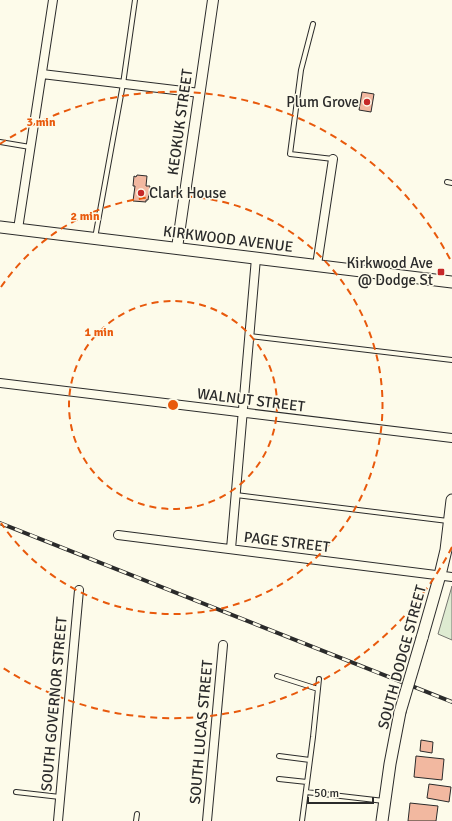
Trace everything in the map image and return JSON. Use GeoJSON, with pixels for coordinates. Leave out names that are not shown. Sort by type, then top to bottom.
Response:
{"type":"FeatureCollection","features":[{"type":"Feature","properties":{"kind":"main road","name":"KIRKWOOD AVENUE"},"geometry":{"type":"LineString","coordinates":[[0,227],[452,282]]}},
{"type":"Feature","properties":{"kind":"main road","name":"SOUTH DODGE STREET"},"geometry":{"type":"LineString","coordinates":[[382,821],[390,764],[400,712],[440,575],[451,521],[452,500]]}},
{"type":"Feature","properties":{"kind":"street"},"geometry":{"type":"LineString","coordinates":[[18,229],[53,0]]}},
{"type":"Feature","properties":{"kind":"street","name":"KEOKUK STREET"},"geometry":{"type":"LineString","coordinates":[[177,248],[213,0]]}},
{"type":"Feature","properties":{"kind":"street"},"geometry":{"type":"LineString","coordinates":[[42,74],[200,93]]}},
{"type":"Feature","properties":{"kind":"street"},"geometry":{"type":"LineString","coordinates":[[317,265],[333,159]]}},
{"type":"Feature","properties":{"kind":"street"},"geometry":{"type":"LineString","coordinates":[[231,549],[256,258]]}},
{"type":"Feature","properties":{"kind":"street","name":"WALNUT STREET"},"geometry":{"type":"LineString","coordinates":[[0,383],[452,438]]}},
{"type":"Feature","properties":{"kind":"street","name":"PAGE STREET"},"geometry":{"type":"LineString","coordinates":[[118,535],[452,577]]}},
{"type":"Feature","properties":{"kind":"street","name":"SOUTH GOVERNOR STREET"},"geometry":{"type":"LineString","coordinates":[[58,821],[79,590]]}},
{"type":"Feature","properties":{"kind":"street","name":"SOUTH LUCAS STREET"},"geometry":{"type":"LineString","coordinates":[[207,821],[223,645]]}},
{"type":"Feature","properties":{"kind":"lane"},"geometry":{"type":"LineString","coordinates":[[95,238],[123,84],[135,0]]}},
{"type":"Feature","properties":{"kind":"lane"},"geometry":{"type":"LineString","coordinates":[[313,24],[301,70],[290,154],[333,159]]}},
{"type":"Feature","properties":{"kind":"lane"},"geometry":{"type":"LineString","coordinates":[[0,142],[30,147]]}},
{"type":"Feature","properties":{"kind":"lane"},"geometry":{"type":"LineString","coordinates":[[250,336],[452,360]]}},
{"type":"Feature","properties":{"kind":"lane"},"geometry":{"type":"LineString","coordinates":[[236,494],[451,521]]}},
{"type":"Feature","properties":{"kind":"lane"},"geometry":{"type":"LineString","coordinates":[[277,676],[318,689]]}},
{"type":"Feature","properties":{"kind":"lane"},"geometry":{"type":"LineString","coordinates":[[302,821],[318,679]]}},
{"type":"Feature","properties":{"kind":"lane"},"geometry":{"type":"LineString","coordinates":[[279,756],[310,760]]}},
{"type":"Feature","properties":{"kind":"lane"},"geometry":{"type":"LineString","coordinates":[[279,779],[307,782]]}},
{"type":"Feature","properties":{"kind":"lane"},"geometry":{"type":"LineString","coordinates":[[16,792],[60,797]]}},
{"type":"Feature","properties":{"kind":"lane"},"geometry":{"type":"LineString","coordinates":[[306,792],[385,801]]}},
{"type":"Feature","properties":{"kind":"lane"},"geometry":{"type":"LineString","coordinates":[[136,821],[137,814]]}},
{"type":"Feature","properties":{"kind":"green space"},"geometry":{"type":"Polygon","coordinates":[[[452,586],[452,640],[438,634],[452,586]]]}},
{"type":"Feature","properties":{"kind":"building","name":"Plum Grove"},"geometry":{"type":"Polygon","coordinates":[[[362,92],[374,94],[371,112],[359,110],[362,92]]]}},
{"type":"Feature","properties":{"kind":"building","name":"Clark House"},"geometry":{"type":"Polygon","coordinates":[[[137,175],[147,176],[146,186],[150,186],[148,200],[146,200],[146,202],[133,201],[135,186],[133,186],[134,176],[136,177],[137,175]]]}},
{"type":"Feature","properties":{"kind":"building"},"geometry":{"type":"Polygon","coordinates":[[[421,740],[433,742],[432,753],[420,751],[421,740]]]}},
{"type":"Feature","properties":{"kind":"building"},"geometry":{"type":"Polygon","coordinates":[[[416,756],[444,759],[442,780],[414,777],[416,756]]]}},
{"type":"Feature","properties":{"kind":"building"},"geometry":{"type":"Polygon","coordinates":[[[429,784],[451,787],[449,802],[427,798],[429,784]]]}},
{"type":"Feature","properties":{"kind":"building"},"geometry":{"type":"Polygon","coordinates":[[[410,803],[438,806],[436,821],[408,821],[410,803]]]}},
{"type":"Feature","properties":{"kind":"railway"},"geometry":{"type":"LineString","coordinates":[[0,523],[452,702]]}},
{"type":"Feature","properties":{"kind":"place","name":"Plum Grove"},"geometry":{"type":"Point","coordinates":[367,102]}},
{"type":"Feature","properties":{"kind":"place","name":"Clark House"},"geometry":{"type":"Point","coordinates":[141,193]}},
{"type":"Feature","properties":{"kind":"place","name":"Kirkwood Ave @ Dodge St"},"geometry":{"type":"Point","coordinates":[441,272]}}]}
